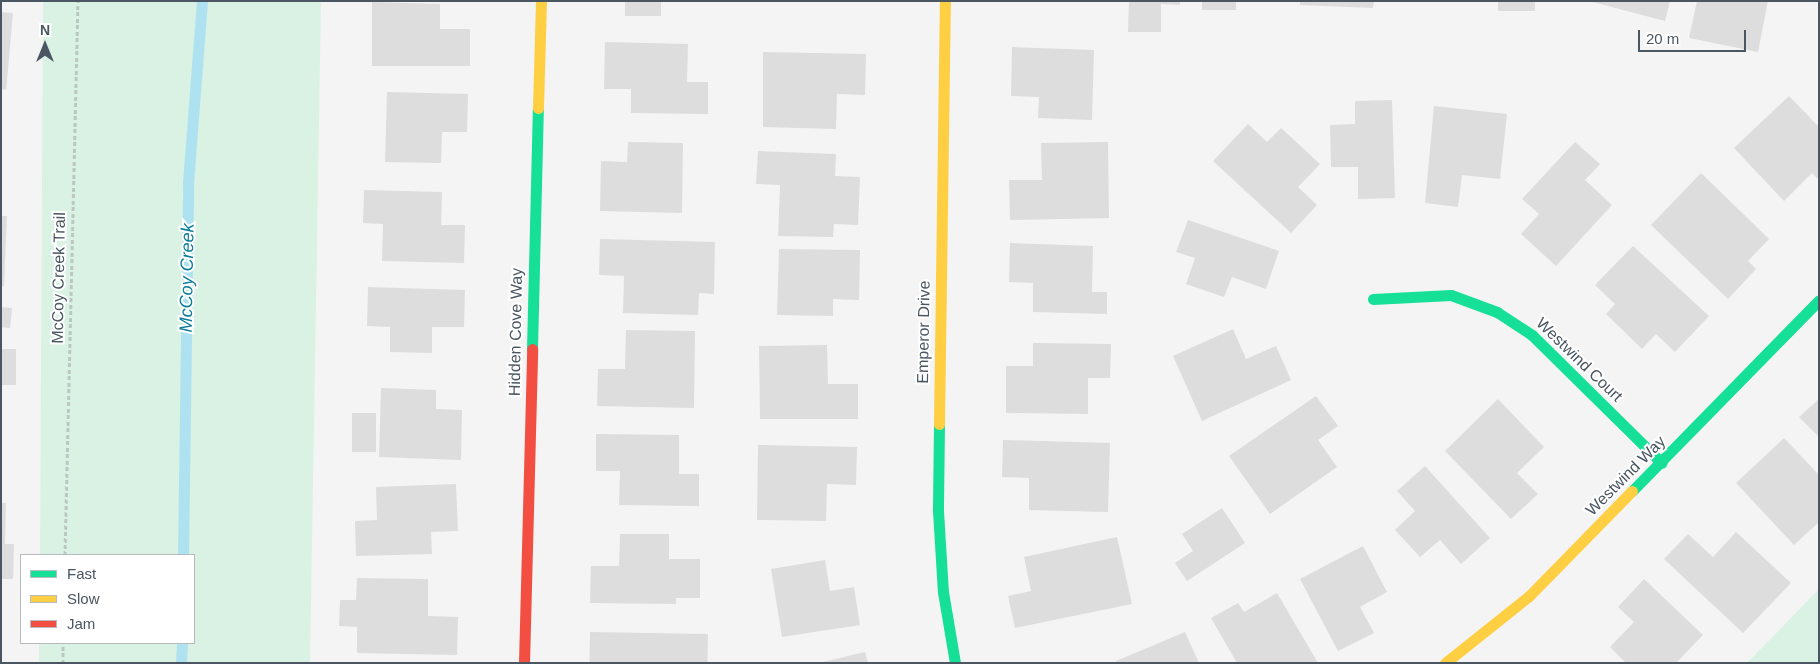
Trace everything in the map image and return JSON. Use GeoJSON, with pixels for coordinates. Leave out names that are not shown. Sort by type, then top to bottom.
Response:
{"type":"FeatureCollection","features":[{"type":"Feature","properties":{"kind":"street","name":"Hidden Cove Way"},"geometry":{"type":"LineString","coordinates":[[524,663],[541,1]]}},
{"type":"Feature","properties":{"kind":"street","name":"Emperor Drive"},"geometry":{"type":"LineString","coordinates":[[944,1],[938,511],[943,592],[955,663]]}},
{"type":"Feature","properties":{"kind":"street","name":"Westwind Court"},"geometry":{"type":"LineString","coordinates":[[1373,299],[1451,295],[1497,312],[1532,335],[1662,463]]}},
{"type":"Feature","properties":{"kind":"street","name":"Westwind Way"},"geometry":{"type":"LineString","coordinates":[[1445,663],[1529,596],[1662,463],[1819,300]]}},
{"type":"Feature","properties":{"kind":"path","name":"McCoy Creek Trail"},"geometry":{"type":"LineString","coordinates":[[65,554],[78,1]]}},
{"type":"Feature","properties":{"kind":"path"},"geometry":{"type":"LineString","coordinates":[[63,644],[63,663]]}},
{"type":"Feature","properties":{"kind":"green space"},"geometry":{"type":"Polygon","coordinates":[[[43,1],[321,1],[310,663],[39,663],[39,644],[195,644],[195,554],[40,554],[43,1]]]}},
{"type":"Feature","properties":{"kind":"green space"},"geometry":{"type":"Polygon","coordinates":[[[1819,589],[1819,663],[1746,663],[1753,657],[1819,589]]]}},
{"type":"Feature","properties":{"kind":"building"},"geometry":{"type":"Polygon","coordinates":[[[625,1],[661,1],[661,16],[625,16],[625,1]]]}},
{"type":"Feature","properties":{"kind":"building"},"geometry":{"type":"Polygon","coordinates":[[[1129,1],[1180,1],[1180,5],[1161,4],[1161,32],[1128,32],[1129,1]]]}},
{"type":"Feature","properties":{"kind":"building"},"geometry":{"type":"Polygon","coordinates":[[[1202,1],[1236,1],[1236,10],[1202,10],[1202,1]]]}},
{"type":"Feature","properties":{"kind":"building"},"geometry":{"type":"Polygon","coordinates":[[[1300,1],[1374,1],[1373,8],[1300,5],[1300,1]]]}},
{"type":"Feature","properties":{"kind":"building"},"geometry":{"type":"Polygon","coordinates":[[[1498,1],[1535,1],[1535,11],[1498,11],[1498,1]]]}},
{"type":"Feature","properties":{"kind":"building"},"geometry":{"type":"Polygon","coordinates":[[[1589,1],[1670,1],[1665,21],[1589,1]]]}},
{"type":"Feature","properties":{"kind":"building"},"geometry":{"type":"Polygon","coordinates":[[[1697,1],[1768,1],[1758,52],[1689,38],[1697,1]]]}},
{"type":"Feature","properties":{"kind":"building"},"geometry":{"type":"Polygon","coordinates":[[[372,2],[440,4],[440,29],[470,29],[470,66],[372,66],[372,2]]]}},
{"type":"Feature","properties":{"kind":"building"},"geometry":{"type":"Polygon","coordinates":[[[1,12],[13,13],[6,90],[1,89],[1,12]]]}},
{"type":"Feature","properties":{"kind":"building"},"geometry":{"type":"Polygon","coordinates":[[[605,42],[688,44],[687,82],[708,82],[708,114],[631,113],[631,89],[604,89],[605,42]]]}},
{"type":"Feature","properties":{"kind":"building"},"geometry":{"type":"Polygon","coordinates":[[[1012,47],[1094,50],[1092,120],[1038,118],[1039,97],[1011,96],[1012,47]]]}},
{"type":"Feature","properties":{"kind":"building"},"geometry":{"type":"Polygon","coordinates":[[[763,52],[866,54],[865,95],[837,94],[836,129],[763,127],[763,52]]]}},
{"type":"Feature","properties":{"kind":"building"},"geometry":{"type":"Polygon","coordinates":[[[387,92],[468,94],[467,132],[442,132],[441,163],[385,162],[387,92]]]}},
{"type":"Feature","properties":{"kind":"building"},"geometry":{"type":"Polygon","coordinates":[[[1789,96],[1819,127],[1819,180],[1812,173],[1784,201],[1734,148],[1789,96]]]}},
{"type":"Feature","properties":{"kind":"building"},"geometry":{"type":"Polygon","coordinates":[[[1392,100],[1395,198],[1358,199],[1358,167],[1331,167],[1330,125],[1355,124],[1355,101],[1392,100]]]}},
{"type":"Feature","properties":{"kind":"building"},"geometry":{"type":"Polygon","coordinates":[[[1434,106],[1507,114],[1500,179],[1462,175],[1458,207],[1425,203],[1434,106]]]}},
{"type":"Feature","properties":{"kind":"building"},"geometry":{"type":"Polygon","coordinates":[[[1248,124],[1267,142],[1281,128],[1320,164],[1298,187],[1317,205],[1291,233],[1213,161],[1248,124]]]}},
{"type":"Feature","properties":{"kind":"building"},"geometry":{"type":"Polygon","coordinates":[[[628,142],[683,143],[682,213],[600,211],[601,161],[627,162],[628,142]]]}},
{"type":"Feature","properties":{"kind":"building"},"geometry":{"type":"Polygon","coordinates":[[[1108,142],[1109,218],[1010,220],[1009,180],[1042,180],[1041,143],[1108,142]]]}},
{"type":"Feature","properties":{"kind":"building"},"geometry":{"type":"Polygon","coordinates":[[[1575,142],[1600,164],[1585,180],[1612,205],[1556,266],[1521,234],[1539,214],[1522,199],[1575,142]]]}},
{"type":"Feature","properties":{"kind":"building"},"geometry":{"type":"Polygon","coordinates":[[[758,151],[836,154],[835,176],[860,177],[858,225],[834,224],[833,237],[778,236],[780,185],[756,184],[758,151]]]}},
{"type":"Feature","properties":{"kind":"building"},"geometry":{"type":"Polygon","coordinates":[[[1701,173],[1769,239],[1748,261],[1756,269],[1728,299],[1651,225],[1701,173]]]}},
{"type":"Feature","properties":{"kind":"building"},"geometry":{"type":"Polygon","coordinates":[[[364,190],[442,192],[441,225],[465,225],[464,263],[382,261],[383,224],[363,223],[364,190]]]}},
{"type":"Feature","properties":{"kind":"building"},"geometry":{"type":"Polygon","coordinates":[[[1,216],[7,216],[4,286],[1,286],[1,216]]]}},
{"type":"Feature","properties":{"kind":"building"},"geometry":{"type":"Polygon","coordinates":[[[1188,220],[1279,251],[1266,289],[1232,277],[1224,297],[1186,284],[1195,258],[1176,252],[1188,220]]]}},
{"type":"Feature","properties":{"kind":"building"},"geometry":{"type":"Polygon","coordinates":[[[600,239],[715,242],[714,294],[699,293],[698,315],[623,313],[624,276],[599,275],[600,239]]]}},
{"type":"Feature","properties":{"kind":"building"},"geometry":{"type":"Polygon","coordinates":[[[1010,243],[1093,246],[1092,292],[1107,292],[1107,314],[1033,312],[1033,283],[1009,282],[1010,243]]]}},
{"type":"Feature","properties":{"kind":"building"},"geometry":{"type":"Polygon","coordinates":[[[1633,246],[1709,316],[1675,352],[1656,334],[1642,349],[1606,314],[1615,304],[1595,285],[1633,246]]]}},
{"type":"Feature","properties":{"kind":"building"},"geometry":{"type":"Polygon","coordinates":[[[779,249],[860,250],[859,300],[833,299],[833,316],[777,315],[779,249]]]}},
{"type":"Feature","properties":{"kind":"building"},"geometry":{"type":"Polygon","coordinates":[[[368,287],[465,290],[464,327],[432,327],[432,353],[390,352],[390,327],[367,326],[368,287]]]}},
{"type":"Feature","properties":{"kind":"building"},"geometry":{"type":"Polygon","coordinates":[[[1,307],[12,308],[10,328],[1,327],[1,307]]]}},
{"type":"Feature","properties":{"kind":"building"},"geometry":{"type":"Polygon","coordinates":[[[1233,329],[1246,359],[1276,346],[1291,380],[1202,421],[1173,356],[1233,329]]]}},
{"type":"Feature","properties":{"kind":"building"},"geometry":{"type":"Polygon","coordinates":[[[626,330],[695,331],[694,408],[597,406],[598,369],[625,369],[626,330]]]}},
{"type":"Feature","properties":{"kind":"building"},"geometry":{"type":"Polygon","coordinates":[[[1033,343],[1111,344],[1110,378],[1088,378],[1088,414],[1006,413],[1006,366],[1033,366],[1033,343]]]}},
{"type":"Feature","properties":{"kind":"building"},"geometry":{"type":"Polygon","coordinates":[[[827,345],[828,384],[858,384],[858,419],[760,419],[759,346],[827,345]]]}},
{"type":"Feature","properties":{"kind":"building"},"geometry":{"type":"Polygon","coordinates":[[[1,349],[16,349],[16,385],[1,385],[1,349]]]}},
{"type":"Feature","properties":{"kind":"building"},"geometry":{"type":"Polygon","coordinates":[[[381,388],[436,390],[436,409],[462,410],[461,460],[379,457],[381,388]]]}},
{"type":"Feature","properties":{"kind":"building"},"geometry":{"type":"Polygon","coordinates":[[[1316,396],[1338,426],[1318,440],[1337,467],[1270,514],[1229,456],[1316,396]]]}},
{"type":"Feature","properties":{"kind":"building"},"geometry":{"type":"Polygon","coordinates":[[[1498,399],[1544,447],[1517,473],[1538,494],[1511,519],[1445,451],[1498,399]]]}},
{"type":"Feature","properties":{"kind":"building"},"geometry":{"type":"Polygon","coordinates":[[[1819,399],[1819,437],[1799,417],[1819,399]]]}},
{"type":"Feature","properties":{"kind":"building"},"geometry":{"type":"Polygon","coordinates":[[[352,413],[376,413],[376,452],[352,452],[352,413]]]}},
{"type":"Feature","properties":{"kind":"building"},"geometry":{"type":"Polygon","coordinates":[[[596,434],[679,435],[679,474],[699,474],[699,506],[619,505],[620,471],[596,471],[596,434]]]}},
{"type":"Feature","properties":{"kind":"building"},"geometry":{"type":"Polygon","coordinates":[[[1784,438],[1819,475],[1819,522],[1794,545],[1736,483],[1784,438]]]}},
{"type":"Feature","properties":{"kind":"building"},"geometry":{"type":"Polygon","coordinates":[[[1003,440],[1110,443],[1108,512],[1029,510],[1029,478],[1002,477],[1003,440]]]}},
{"type":"Feature","properties":{"kind":"building"},"geometry":{"type":"Polygon","coordinates":[[[758,445],[857,447],[856,485],[827,484],[826,521],[757,520],[758,445]]]}},
{"type":"Feature","properties":{"kind":"building"},"geometry":{"type":"Polygon","coordinates":[[[1425,466],[1490,538],[1461,564],[1440,540],[1420,557],[1395,530],[1415,511],[1397,491],[1425,466]]]}},
{"type":"Feature","properties":{"kind":"building"},"geometry":{"type":"Polygon","coordinates":[[[456,484],[458,531],[431,532],[432,554],[356,556],[355,521],[377,520],[376,487],[456,484]]]}},
{"type":"Feature","properties":{"kind":"building"},"geometry":{"type":"Polygon","coordinates":[[[1,503],[6,503],[5,544],[14,544],[13,579],[1,579],[1,503]]]}},
{"type":"Feature","properties":{"kind":"building"},"geometry":{"type":"Polygon","coordinates":[[[1222,508],[1245,543],[1187,581],[1175,563],[1193,551],[1182,534],[1222,508]]]}},
{"type":"Feature","properties":{"kind":"building"},"geometry":{"type":"Polygon","coordinates":[[[1736,532],[1791,583],[1743,633],[1664,559],[1688,534],[1713,557],[1736,532]]]}},
{"type":"Feature","properties":{"kind":"building"},"geometry":{"type":"Polygon","coordinates":[[[620,534],[669,534],[669,559],[700,559],[700,598],[676,598],[676,604],[590,603],[591,566],[619,566],[620,534]]]}},
{"type":"Feature","properties":{"kind":"building"},"geometry":{"type":"Polygon","coordinates":[[[1117,537],[1132,604],[1015,628],[1008,596],[1031,591],[1024,557],[1117,537]]]}},
{"type":"Feature","properties":{"kind":"building"},"geometry":{"type":"Polygon","coordinates":[[[1363,546],[1387,592],[1360,607],[1374,633],[1338,651],[1300,579],[1363,546]]]}},
{"type":"Feature","properties":{"kind":"building"},"geometry":{"type":"Polygon","coordinates":[[[825,560],[830,591],[854,587],[860,625],[782,637],[771,569],[825,560]]]}},
{"type":"Feature","properties":{"kind":"building"},"geometry":{"type":"Polygon","coordinates":[[[357,578],[428,579],[428,616],[458,617],[457,655],[357,653],[357,627],[339,626],[340,600],[356,600],[357,578]]]}},
{"type":"Feature","properties":{"kind":"building"},"geometry":{"type":"Polygon","coordinates":[[[1644,579],[1703,635],[1676,663],[1626,663],[1610,647],[1634,622],[1618,607],[1644,579]]]}},
{"type":"Feature","properties":{"kind":"building"},"geometry":{"type":"Polygon","coordinates":[[[1277,593],[1318,663],[1237,663],[1211,618],[1238,603],[1244,612],[1277,593]]]}},
{"type":"Feature","properties":{"kind":"building"},"geometry":{"type":"Polygon","coordinates":[[[590,632],[708,634],[707,663],[589,663],[590,632]]]}},
{"type":"Feature","properties":{"kind":"building"},"geometry":{"type":"Polygon","coordinates":[[[1185,632],[1199,663],[1117,663],[1116,661],[1185,632]]]}},
{"type":"Feature","properties":{"kind":"building"},"geometry":{"type":"Polygon","coordinates":[[[865,652],[868,663],[823,663],[823,662],[865,652]]]}},
{"type":"Feature","properties":{"kind":"waterway","name":"McCoy Creek"},"geometry":{"type":"LineString","coordinates":[[183,554],[188,183],[202,1]]}},
{"type":"Feature","properties":{"kind":"waterway","name":"McCoy Creek"},"geometry":{"type":"LineString","coordinates":[[181,663],[182,644]]}},
{"type":"Feature","properties":{"kind":"traffic: fast"},"geometry":{"type":"LineString","coordinates":[[532,349],[538,108]]}},
{"type":"Feature","properties":{"kind":"traffic: fast"},"geometry":{"type":"LineString","coordinates":[[1373,299],[1451,295],[1497,312],[1532,335],[1662,463]]}},
{"type":"Feature","properties":{"kind":"traffic: fast"},"geometry":{"type":"LineString","coordinates":[[1632,491],[1819,300]]}},
{"type":"Feature","properties":{"kind":"traffic: fast"},"geometry":{"type":"LineString","coordinates":[[939,424],[938,511],[943,592],[955,663]]}},
{"type":"Feature","properties":{"kind":"traffic: slow"},"geometry":{"type":"LineString","coordinates":[[538,108],[541,1]]}},
{"type":"Feature","properties":{"kind":"traffic: slow"},"geometry":{"type":"LineString","coordinates":[[939,424],[945,1]]}},
{"type":"Feature","properties":{"kind":"traffic: slow"},"geometry":{"type":"LineString","coordinates":[[1445,663],[1529,596],[1632,491]]}},
{"type":"Feature","properties":{"kind":"traffic: jam"},"geometry":{"type":"LineString","coordinates":[[524,663],[532,349]]}}]}
